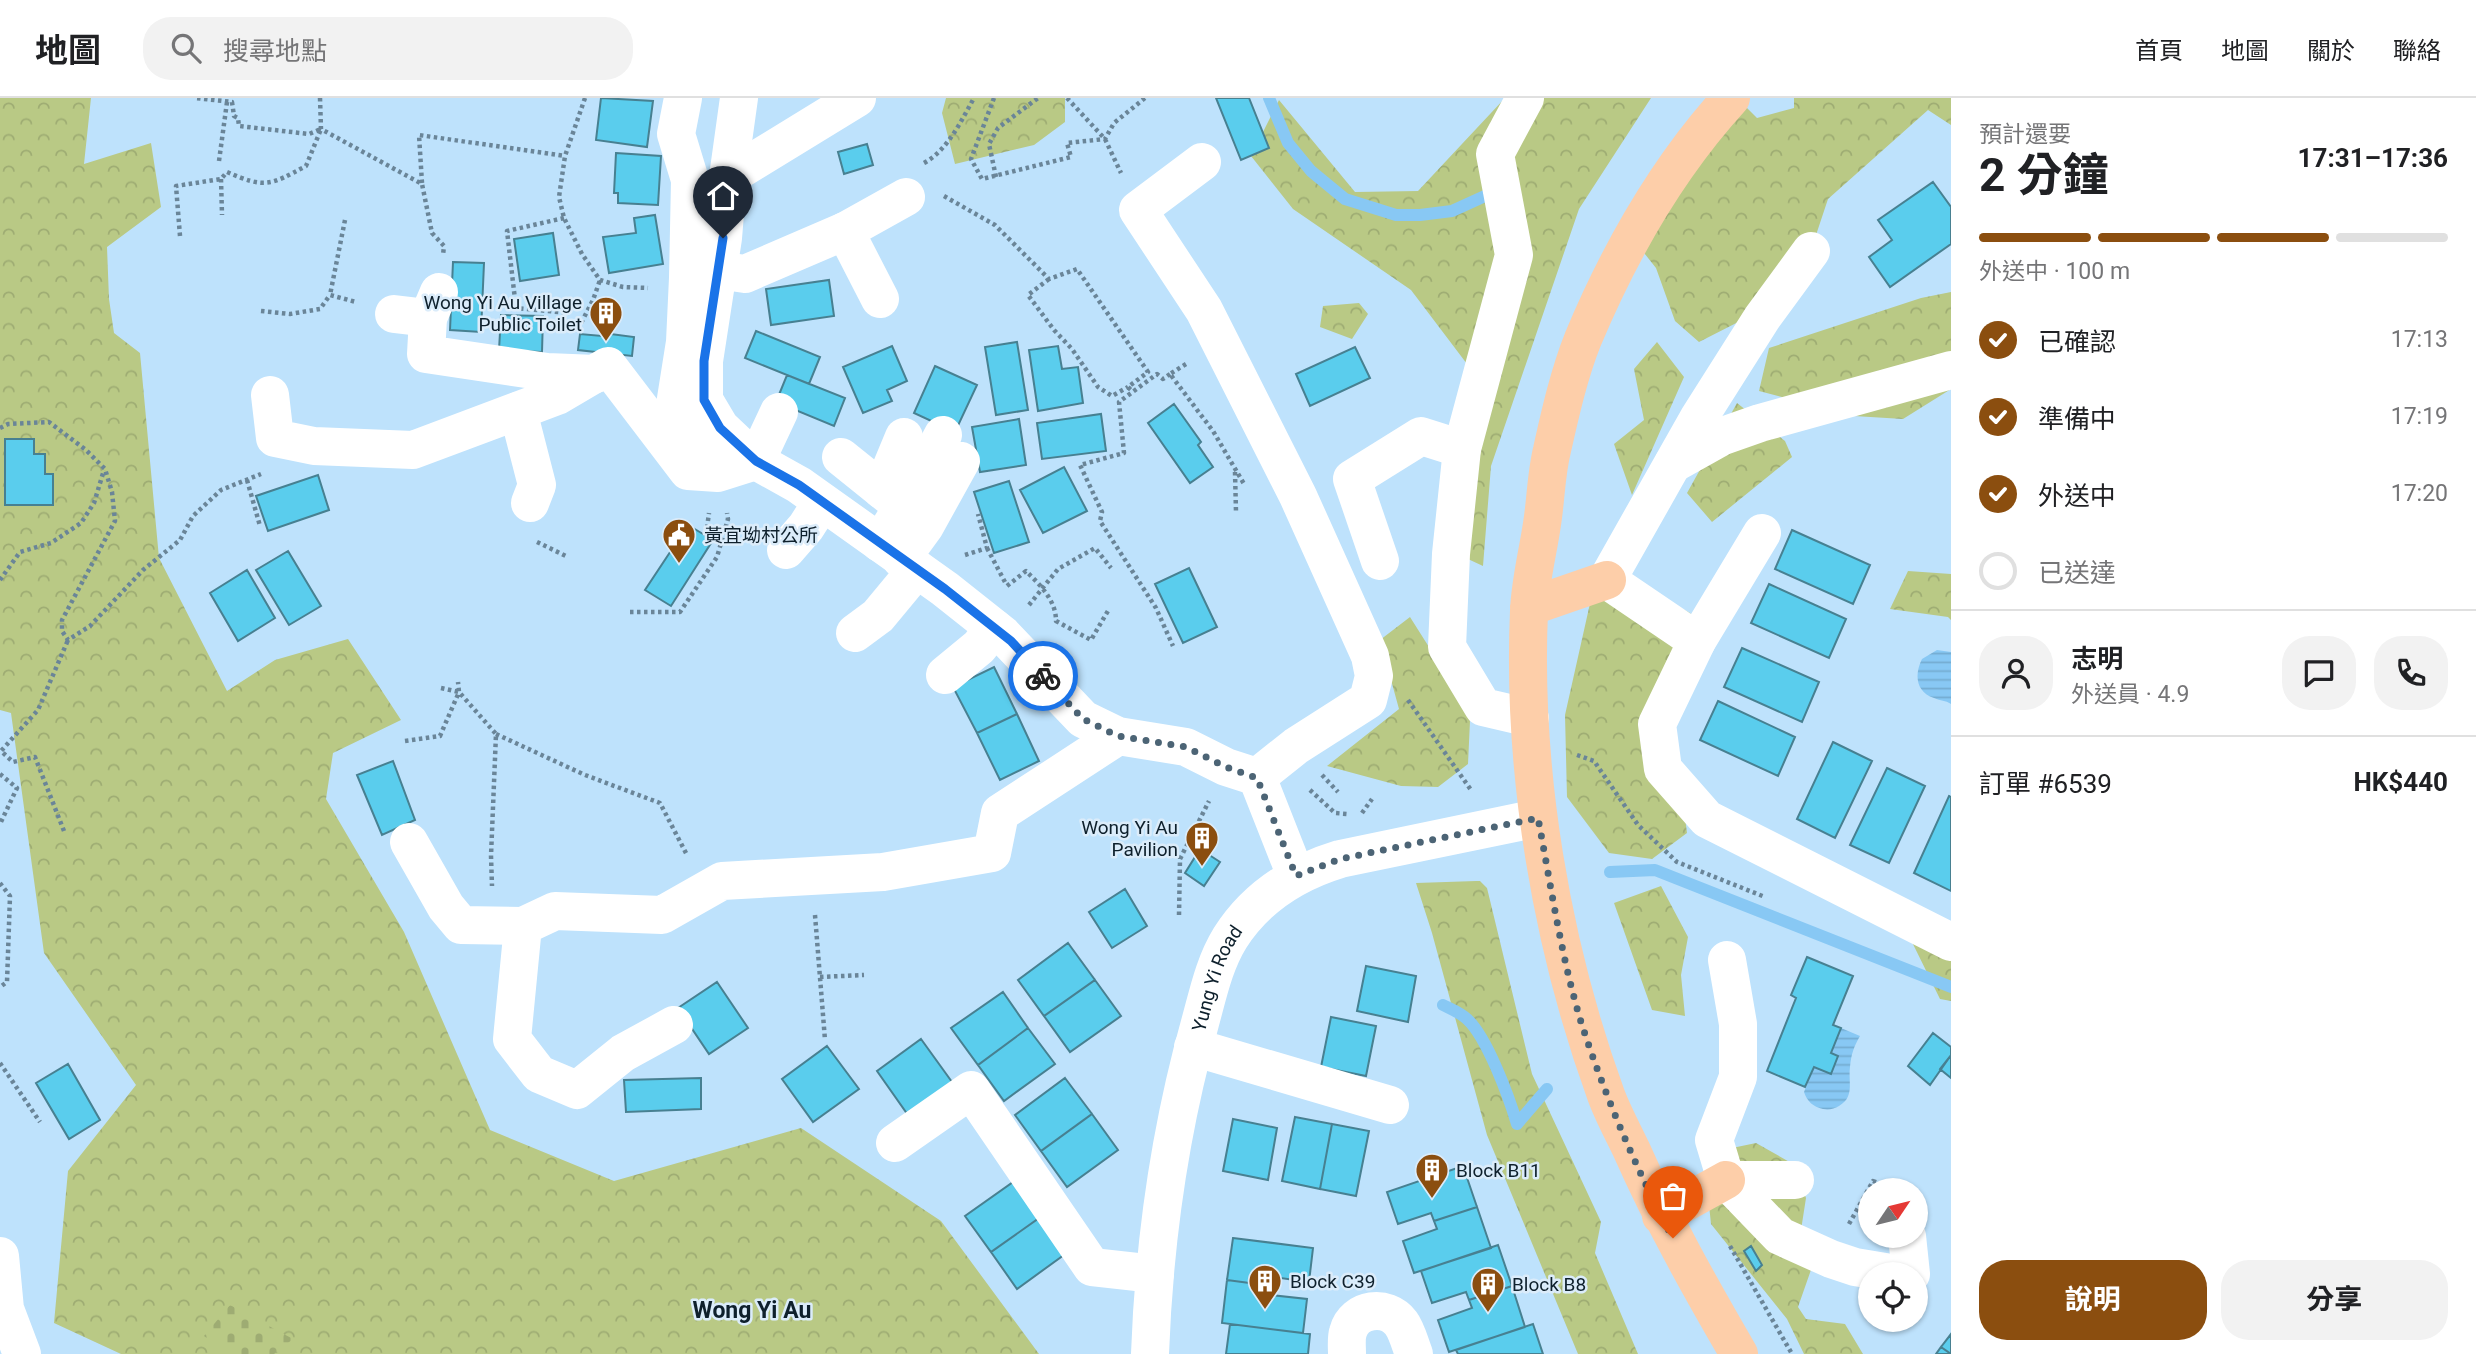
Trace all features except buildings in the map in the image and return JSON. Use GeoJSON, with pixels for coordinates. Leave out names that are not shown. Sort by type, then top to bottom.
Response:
{"type":"FeatureCollection","features":[{"type":"Feature","properties":{"kind":"main road"},"geometry":{"type":"LineString","coordinates":[[1731,98],[1712,119],[1653,202],[1611,280],[1582,342],[1551,453],[1529,607],[1531,757],[1538,818],[1559,931],[1580,1019],[1607,1099],[1661,1216],[1739,1354]]}},
{"type":"Feature","properties":{"kind":"main road"},"geometry":{"type":"LineString","coordinates":[[1529,607],[1607,580]]}},
{"type":"Feature","properties":{"kind":"main road"},"geometry":{"type":"LineString","coordinates":[[1661,1216],[1726,1180]]}},
{"type":"Feature","properties":{"kind":"street"},"geometry":{"type":"LineString","coordinates":[[683,98],[676,134],[690,180],[703,280],[704,400],[742,466]]}},
{"type":"Feature","properties":{"kind":"street"},"geometry":{"type":"LineString","coordinates":[[703,280],[728,177],[739,98]]}},
{"type":"Feature","properties":{"kind":"street"},"geometry":{"type":"LineString","coordinates":[[728,177],[857,98]]}},
{"type":"Feature","properties":{"kind":"street"},"geometry":{"type":"LineString","coordinates":[[1525,98],[1495,154],[1514,255],[1462,449],[1451,554],[1447,647],[1483,707],[1530,718]]}},
{"type":"Feature","properties":{"kind":"street"},"geometry":{"type":"LineString","coordinates":[[1202,162],[1138,210],[1204,310],[1298,496],[1370,656],[1374,676],[1367,700],[1302,741],[1242,772]]}},
{"type":"Feature","properties":{"kind":"street"},"geometry":{"type":"LineString","coordinates":[[703,280],[745,274],[845,231],[914,181]]}},
{"type":"Feature","properties":{"kind":"street"},"geometry":{"type":"LineString","coordinates":[[845,231],[880,299]]}},
{"type":"Feature","properties":{"kind":"street"},"geometry":{"type":"LineString","coordinates":[[1697,641],[1607,580],[1698,419],[1762,318],[1811,251]]}},
{"type":"Feature","properties":{"kind":"street"},"geometry":{"type":"LineString","coordinates":[[420,308],[426,354],[547,372],[596,374]]}},
{"type":"Feature","properties":{"kind":"street"},"geometry":{"type":"LineString","coordinates":[[270,395],[275,438],[314,446],[413,450],[557,396],[608,366],[688,471],[719,473],[742,466],[799,485],[822,502],[900,534]]}},
{"type":"Feature","properties":{"kind":"street"},"geometry":{"type":"LineString","coordinates":[[1673,464],[1723,436],[1760,423],[1951,370]]}},
{"type":"Feature","properties":{"kind":"street"},"geometry":{"type":"LineString","coordinates":[[518,411],[537,485],[530,503]]}},
{"type":"Feature","properties":{"kind":"street"},"geometry":{"type":"LineString","coordinates":[[742,466],[779,412]]}},
{"type":"Feature","properties":{"kind":"street"},"geometry":{"type":"LineString","coordinates":[[1380,561],[1352,479],[1421,436],[1462,449]]}},
{"type":"Feature","properties":{"kind":"street"},"geometry":{"type":"LineString","coordinates":[[900,534],[904,437]]}},
{"type":"Feature","properties":{"kind":"street"},"geometry":{"type":"LineString","coordinates":[[855,633],[878,616],[900,534],[918,484],[952,448]]}},
{"type":"Feature","properties":{"kind":"street"},"geometry":{"type":"LineString","coordinates":[[841,457],[900,534],[1009,620],[1011,641],[1083,719],[1118,736],[1186,747],[1242,772],[1296,876]]}},
{"type":"Feature","properties":{"kind":"street"},"geometry":{"type":"LineString","coordinates":[[786,550],[806,527],[822,502]]}},
{"type":"Feature","properties":{"kind":"street"},"geometry":{"type":"LineString","coordinates":[[1762,533],[1697,641],[1657,724],[1663,769],[1707,819],[1951,942]]}},
{"type":"Feature","properties":{"kind":"street"},"geometry":{"type":"LineString","coordinates":[[945,675],[1009,620]]}},
{"type":"Feature","properties":{"kind":"street"},"geometry":{"type":"LineString","coordinates":[[409,842],[446,907],[461,925],[508,926],[555,911],[662,915],[722,881],[883,873],[992,853],[1000,813],[1118,736]]}},
{"type":"Feature","properties":{"kind":"street","name":"Yung Yi Road"},"geometry":{"type":"LineString","coordinates":[[1150,1354],[1160,1220],[1174,1133],[1193,1047],[1217,962],[1230,938],[1246,916],[1266,896],[1296,876],[1340,859],[1538,818]]}},
{"type":"Feature","properties":{"kind":"street"},"geometry":{"type":"LineString","coordinates":[[508,926],[512,1039],[538,1074],[578,1090],[623,1053],[674,1025]]}},
{"type":"Feature","properties":{"kind":"street"},"geometry":{"type":"LineString","coordinates":[[1727,960],[1738,1024],[1738,1077],[1714,1140],[1726,1180],[1780,1236],[1858,1268]]}},
{"type":"Feature","properties":{"kind":"street"},"geometry":{"type":"LineString","coordinates":[[1193,1047],[1390,1105]]}},
{"type":"Feature","properties":{"kind":"street"},"geometry":{"type":"LineString","coordinates":[[895,1143],[971,1090],[1092,1267],[1155,1274]]}},
{"type":"Feature","properties":{"kind":"street"},"geometry":{"type":"LineString","coordinates":[[1726,1180],[1795,1180]]}},
{"type":"Feature","properties":{"kind":"street"},"geometry":{"type":"LineString","coordinates":[[0,1256],[5,1308],[22,1354]]}},
{"type":"Feature","properties":{"kind":"street"},"geometry":{"type":"LineString","coordinates":[[1347,1354],[1348,1331],[1355,1319],[1366,1312],[1379,1310],[1392,1314],[1401,1323],[1414,1354]]}},
{"type":"Feature","properties":{"kind":"path"},"geometry":{"type":"LineString","coordinates":[[195,98],[232,102],[239,126],[309,134],[321,129]]}},
{"type":"Feature","properties":{"kind":"path"},"geometry":{"type":"LineString","coordinates":[[180,236],[176,186],[221,179],[227,172],[247,181],[273,184],[306,166],[321,129],[320,98]]}},
{"type":"Feature","properties":{"kind":"path"},"geometry":{"type":"LineString","coordinates":[[585,98],[565,156],[559,197],[564,218],[582,254],[600,280],[623,286],[703,280]]}},
{"type":"Feature","properties":{"kind":"path"},"geometry":{"type":"LineString","coordinates":[[974,98],[956,130],[914,181],[995,225],[1049,279]]}},
{"type":"Feature","properties":{"kind":"path"},"geometry":{"type":"LineString","coordinates":[[994,98],[971,159],[982,179],[1071,157],[1068,144],[1105,139]]}},
{"type":"Feature","properties":{"kind":"path"},"geometry":{"type":"LineString","coordinates":[[996,177],[989,144],[998,128],[1038,98]]}},
{"type":"Feature","properties":{"kind":"path"},"geometry":{"type":"LineString","coordinates":[[1066,98],[1105,139],[1138,210]]}},
{"type":"Feature","properties":{"kind":"path"},"geometry":{"type":"LineString","coordinates":[[1105,139],[1114,122],[1145,98]]}},
{"type":"Feature","properties":{"kind":"path"},"geometry":{"type":"LineString","coordinates":[[219,161],[226,102]]}},
{"type":"Feature","properties":{"kind":"path"},"geometry":{"type":"LineString","coordinates":[[321,129],[422,184]]}},
{"type":"Feature","properties":{"kind":"path"},"geometry":{"type":"LineString","coordinates":[[330,295],[420,308],[444,246],[432,233],[422,184],[419,135],[565,156]]}},
{"type":"Feature","properties":{"kind":"path"},"geometry":{"type":"LineString","coordinates":[[221,179],[222,215]]}},
{"type":"Feature","properties":{"kind":"path"},"geometry":{"type":"LineString","coordinates":[[564,218],[507,231],[516,308],[569,313]]}},
{"type":"Feature","properties":{"kind":"path"},"geometry":{"type":"LineString","coordinates":[[261,312],[290,314],[320,309],[330,295],[345,220]]}},
{"type":"Feature","properties":{"kind":"path"},"geometry":{"type":"LineString","coordinates":[[1173,646],[1156,608],[1100,521],[1102,512],[1080,465],[1124,453],[1119,402],[1130,389],[1148,372],[1077,269],[1049,279],[1028,295],[1072,349],[1098,387],[1112,396],[1130,389],[1157,374],[1163,379],[1189,362]]}},
{"type":"Feature","properties":{"kind":"path"},"geometry":{"type":"LineString","coordinates":[[578,329],[600,280]]}},
{"type":"Feature","properties":{"kind":"path"},"geometry":{"type":"LineString","coordinates":[[1170,374],[1213,431],[1249,492]]}},
{"type":"Feature","properties":{"kind":"path"},"geometry":{"type":"LineString","coordinates":[[0,428],[8,424],[49,422],[86,450],[104,470],[112,492],[114,521],[62,620],[62,631],[68,640]]}},
{"type":"Feature","properties":{"kind":"path"},"geometry":{"type":"LineString","coordinates":[[64,831],[35,757],[13,762],[1,752],[38,710],[68,640],[90,626],[143,570],[180,540],[193,516],[221,490],[292,462],[314,446]]}},
{"type":"Feature","properties":{"kind":"path"},"geometry":{"type":"LineString","coordinates":[[631,612],[680,611],[717,557],[728,519],[726,504],[729,491],[742,466]]}},
{"type":"Feature","properties":{"kind":"path"},"geometry":{"type":"LineString","coordinates":[[0,580],[20,552],[51,543],[81,523],[94,503],[104,470]]}},
{"type":"Feature","properties":{"kind":"path"},"geometry":{"type":"LineString","coordinates":[[1235,471],[1236,512]]}},
{"type":"Feature","properties":{"kind":"path"},"geometry":{"type":"LineString","coordinates":[[247,480],[260,526]]}},
{"type":"Feature","properties":{"kind":"path"},"geometry":{"type":"LineString","coordinates":[[974,503],[987,548],[1008,587]]}},
{"type":"Feature","properties":{"kind":"path"},"geometry":{"type":"LineString","coordinates":[[900,534],[934,550],[942,543],[973,564]]}},
{"type":"Feature","properties":{"kind":"path"},"geometry":{"type":"LineString","coordinates":[[974,551],[987,548]]}},
{"type":"Feature","properties":{"kind":"path"},"geometry":{"type":"LineString","coordinates":[[1009,620],[1043,589],[1058,569],[1095,548],[1111,568]]}},
{"type":"Feature","properties":{"kind":"path"},"geometry":{"type":"LineString","coordinates":[[1008,587],[1026,571],[1043,589],[1056,609],[1056,621],[1091,640],[1109,609]]}},
{"type":"Feature","properties":{"kind":"path"},"geometry":{"type":"LineString","coordinates":[[996,579],[1008,587]]}},
{"type":"Feature","properties":{"kind":"path"},"geometry":{"type":"LineString","coordinates":[[405,741],[440,736],[459,692],[458,682]]}},
{"type":"Feature","properties":{"kind":"path"},"geometry":{"type":"LineString","coordinates":[[441,688],[459,692],[496,734],[585,775],[660,803],[705,890]]}},
{"type":"Feature","properties":{"kind":"path"},"geometry":{"type":"LineString","coordinates":[[1411,704],[1467,785]]}},
{"type":"Feature","properties":{"kind":"path"},"geometry":{"type":"LineString","coordinates":[[496,734],[491,856],[508,926]]}},
{"type":"Feature","properties":{"kind":"path"},"geometry":{"type":"LineString","coordinates":[[1318,771],[1338,792]]}},
{"type":"Feature","properties":{"kind":"path"},"geometry":{"type":"LineString","coordinates":[[1179,915],[1181,859],[1242,772]]}},
{"type":"Feature","properties":{"kind":"path"},"geometry":{"type":"LineString","coordinates":[[0,774],[18,788],[0,824]]}},
{"type":"Feature","properties":{"kind":"path"},"geometry":{"type":"LineString","coordinates":[[812,876],[825,1041]]}},
{"type":"Feature","properties":{"kind":"path"},"geometry":{"type":"LineString","coordinates":[[0,883],[10,896],[7,982],[0,987]]}},
{"type":"Feature","properties":{"kind":"path"},"geometry":{"type":"LineString","coordinates":[[820,977],[864,975]]}},
{"type":"Feature","properties":{"kind":"path"},"geometry":{"type":"LineString","coordinates":[[0,1063],[40,1122]]}},
{"type":"Feature","properties":{"kind":"path"},"geometry":{"type":"LineString","coordinates":[[1847,1228],[1858,1208]]}},
{"type":"Feature","properties":{"kind":"green space"},"geometry":{"type":"Polygon","coordinates":[[[0,98],[91,98],[84,164],[151,143],[161,207],[107,247],[109,299],[114,333],[140,353],[159,558],[227,691],[275,660],[348,639],[401,720],[333,753],[326,799],[404,932],[490,1130],[614,1181],[801,1128],[941,1221],[1039,1354],[121,1354],[54,1323],[68,1171],[136,1085],[44,953],[11,713],[0,710],[0,98]]]}},
{"type":"Feature","properties":{"kind":"green space"},"geometry":{"type":"Polygon","coordinates":[[[946,98],[1065,98],[1065,122],[1034,145],[955,164],[942,113],[946,98]]]}},
{"type":"Feature","properties":{"kind":"green space"},"geometry":{"type":"Polygon","coordinates":[[[1505,98],[1651,98],[1579,209],[1491,466],[1483,566],[1442,547],[1467,364],[1411,290],[1293,209],[1251,156],[1279,100],[1355,192],[1418,191],[1505,98]]]}},
{"type":"Feature","properties":{"kind":"green space"},"geometry":{"type":"Polygon","coordinates":[[[1737,98],[1757,118],[1794,108],[1794,98],[1951,98],[1951,125],[1928,110],[1828,199],[1797,292],[1699,342],[1675,321],[1656,268],[1633,239],[1737,98]]]}},
{"type":"Feature","properties":{"kind":"green space"},"geometry":{"type":"Polygon","coordinates":[[[1951,292],[1951,389],[1903,419],[1854,416],[1759,391],[1769,348],[1921,298],[1951,292]]]}},
{"type":"Feature","properties":{"kind":"green space"},"geometry":{"type":"Polygon","coordinates":[[[1359,303],[1368,314],[1352,339],[1320,327],[1323,306],[1359,303]]]}},
{"type":"Feature","properties":{"kind":"green space"},"geometry":{"type":"Polygon","coordinates":[[[1657,342],[1684,377],[1632,495],[1614,444],[1644,420],[1634,369],[1657,342]]]}},
{"type":"Feature","properties":{"kind":"green space"},"geometry":{"type":"Polygon","coordinates":[[[1737,403],[1785,441],[1792,457],[1712,522],[1687,493],[1737,403]]]}},
{"type":"Feature","properties":{"kind":"green space"},"geometry":{"type":"Polygon","coordinates":[[[1908,571],[1951,574],[1951,620],[1948,617],[1890,609],[1908,571]]]}},
{"type":"Feature","properties":{"kind":"green space"},"geometry":{"type":"Polygon","coordinates":[[[1648,590],[1690,613],[1699,629],[1668,684],[1687,833],[1652,859],[1609,853],[1567,797],[1565,715],[1591,599],[1648,590]]]}},
{"type":"Feature","properties":{"kind":"green space"},"geometry":{"type":"Polygon","coordinates":[[[1410,617],[1441,666],[1470,721],[1468,764],[1438,787],[1401,786],[1327,766],[1399,709],[1380,640],[1410,617]]]}},
{"type":"Feature","properties":{"kind":"green space"},"geometry":{"type":"Polygon","coordinates":[[[1480,881],[1487,888],[1532,1074],[1601,1222],[1595,1253],[1638,1354],[1578,1354],[1487,1135],[1416,883],[1480,881]]]}},
{"type":"Feature","properties":{"kind":"green space"},"geometry":{"type":"Polygon","coordinates":[[[1661,886],[1688,937],[1681,975],[1685,1016],[1652,1010],[1614,903],[1661,886]]]}},
{"type":"Feature","properties":{"kind":"green space"},"geometry":{"type":"Polygon","coordinates":[[[1951,936],[1951,1001],[1940,999],[1910,938],[1951,936]]]}},
{"type":"Feature","properties":{"kind":"green space"},"geometry":{"type":"Polygon","coordinates":[[[1756,1143],[1793,1164],[1806,1198],[1801,1230],[1812,1267],[1798,1307],[1806,1319],[1845,1324],[1863,1354],[1804,1354],[1787,1319],[1711,1224],[1706,1176],[1713,1152],[1756,1143]]]}},
{"type":"Feature","properties":{"kind":"green space"},"geometry":{"type":"Polygon","coordinates":[[[230,1305],[293,1339],[274,1354],[229,1354],[204,1336],[230,1305]]]}},
{"type":"Feature","properties":{"kind":"water"},"geometry":{"type":"Polygon","coordinates":[[[1937,650],[1951,652],[1951,704],[1923,692],[1918,682],[1922,659],[1937,650]]]}},
{"type":"Feature","properties":{"kind":"water"},"geometry":{"type":"Polygon","coordinates":[[[1841,1028],[1860,1036],[1851,1058],[1849,1094],[1839,1106],[1823,1109],[1811,1103],[1804,1092],[1814,1067],[1838,1056],[1831,1053],[1841,1028]]]}},
{"type":"Feature","properties":{"kind":"waterway"},"geometry":{"type":"LineString","coordinates":[[1269,98],[1288,143],[1311,171],[1345,199],[1396,215],[1420,215],[1452,211],[1485,196]]}},
{"type":"Feature","properties":{"kind":"waterway"},"geometry":{"type":"LineString","coordinates":[[1610,872],[1655,870],[1951,987]]}},
{"type":"Feature","properties":{"kind":"waterway"},"geometry":{"type":"LineString","coordinates":[[1443,1005],[1465,1017],[1482,1039],[1503,1084],[1517,1124],[1547,1089]]}},
{"type":"Feature","properties":{"kind":"way so far"},"geometry":{"type":"LineString","coordinates":[[1043,676],[1083,719],[1118,736],[1186,747],[1226,767],[1257,778],[1296,876],[1313,867],[1340,859],[1538,818],[1559,931],[1580,1019],[1607,1099],[1673,1238]]}},
{"type":"Feature","properties":{"kind":"place","name":"Wong Yi Au Village Public Toilet"},"geometry":{"type":"Point","coordinates":[606,343]}},
{"type":"Feature","properties":{"kind":"place","name":"黃宜坳村公所"},"geometry":{"type":"Point","coordinates":[679,565]}},
{"type":"Feature","properties":{"kind":"place","name":"Wong Yi Au Pavilion"},"geometry":{"type":"Point","coordinates":[1202,868]}},
{"type":"Feature","properties":{"kind":"place","name":"Block B11"},"geometry":{"type":"Point","coordinates":[1432,1200]}},
{"type":"Feature","properties":{"kind":"place","name":"Block C39"},"geometry":{"type":"Point","coordinates":[1265,1311]}},
{"type":"Feature","properties":{"kind":"place","name":"Block B8"},"geometry":{"type":"Point","coordinates":[1488,1314]}},
{"type":"Feature","properties":{"kind":"district","name":"Wong Yi Au"},"geometry":{"type":"Point","coordinates":[752,1310]}},
{"type":"Feature","properties":{"kind":"route"},"geometry":{"type":"LineString","coordinates":[[723,238],[704,361],[704,400],[720,428],[756,461],[799,485],[945,589],[1011,641],[1043,676]]}}]}
